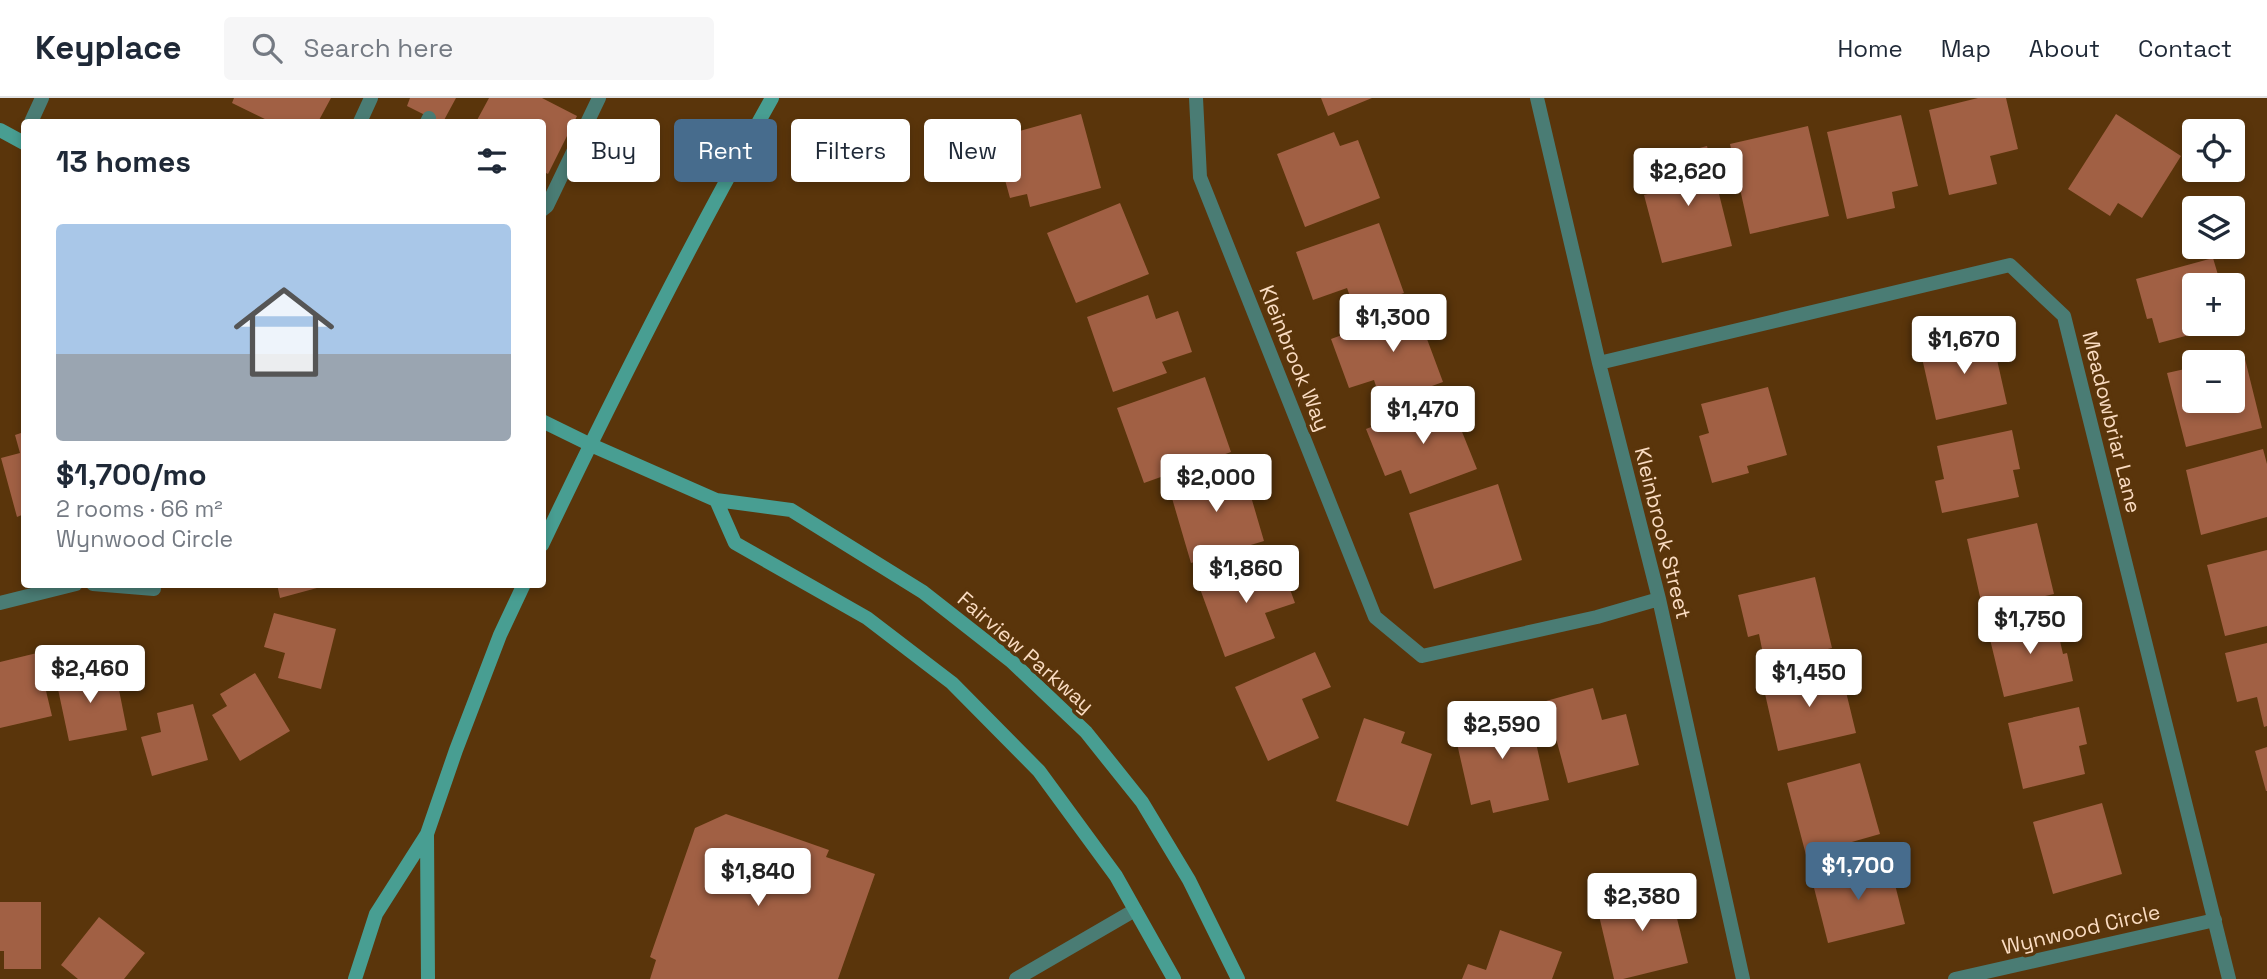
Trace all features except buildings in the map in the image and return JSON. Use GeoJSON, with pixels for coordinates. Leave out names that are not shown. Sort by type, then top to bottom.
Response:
{"type":"FeatureCollection","features":[{"type":"Feature","properties":{"kind":"main road"},"geometry":{"type":"LineString","coordinates":[[546,537],[729,174],[772,98]]}},
{"type":"Feature","properties":{"kind":"main road"},"geometry":{"type":"LineString","coordinates":[[0,130],[21,139]]}},
{"type":"Feature","properties":{"kind":"main road","name":"Fairview Parkway"},"geometry":{"type":"LineString","coordinates":[[546,423],[716,499],[791,510],[923,592],[1011,661],[1086,732],[1142,802],[1189,880],[1238,979]]}},
{"type":"Feature","properties":{"kind":"main road"},"geometry":{"type":"LineString","coordinates":[[716,499],[735,543],[867,618],[952,683],[1039,771],[1116,876],[1174,979]]}},
{"type":"Feature","properties":{"kind":"main road"},"geometry":{"type":"LineString","coordinates":[[355,979],[376,914],[427,834],[500,635],[522,588]]}},
{"type":"Feature","properties":{"kind":"main road"},"geometry":{"type":"LineString","coordinates":[[427,834],[428,979]]}},
{"type":"Feature","properties":{"kind":"street"},"geometry":{"type":"LineString","coordinates":[[32,119],[42,98]]}},
{"type":"Feature","properties":{"kind":"street"},"geometry":{"type":"LineString","coordinates":[[361,119],[371,98]]}},
{"type":"Feature","properties":{"kind":"street"},"geometry":{"type":"LineString","coordinates":[[546,207],[600,98]]}},
{"type":"Feature","properties":{"kind":"street","name":"Kleinbrook Way"},"geometry":{"type":"LineString","coordinates":[[1196,98],[1200,177],[1375,617],[1422,656],[1597,617],[1659,599]]}},
{"type":"Feature","properties":{"kind":"street","name":"Kleinbrook Street"},"geometry":{"type":"LineString","coordinates":[[1537,98],[1599,363],[1659,599],[1743,979]]}},
{"type":"Feature","properties":{"kind":"street","name":"Meadowbriar Lane"},"geometry":{"type":"LineString","coordinates":[[1599,363],[2010,265],[2064,316],[2229,979]]}},
{"type":"Feature","properties":{"kind":"street"},"geometry":{"type":"LineString","coordinates":[[0,603],[60,588]]}},
{"type":"Feature","properties":{"kind":"street"},"geometry":{"type":"LineString","coordinates":[[142,588],[154,589]]}},
{"type":"Feature","properties":{"kind":"street"},"geometry":{"type":"LineString","coordinates":[[1016,979],[1135,910]]}},
{"type":"Feature","properties":{"kind":"street","name":"Wynwood Circle"},"geometry":{"type":"LineString","coordinates":[[1955,979],[2215,920]]}}]}
